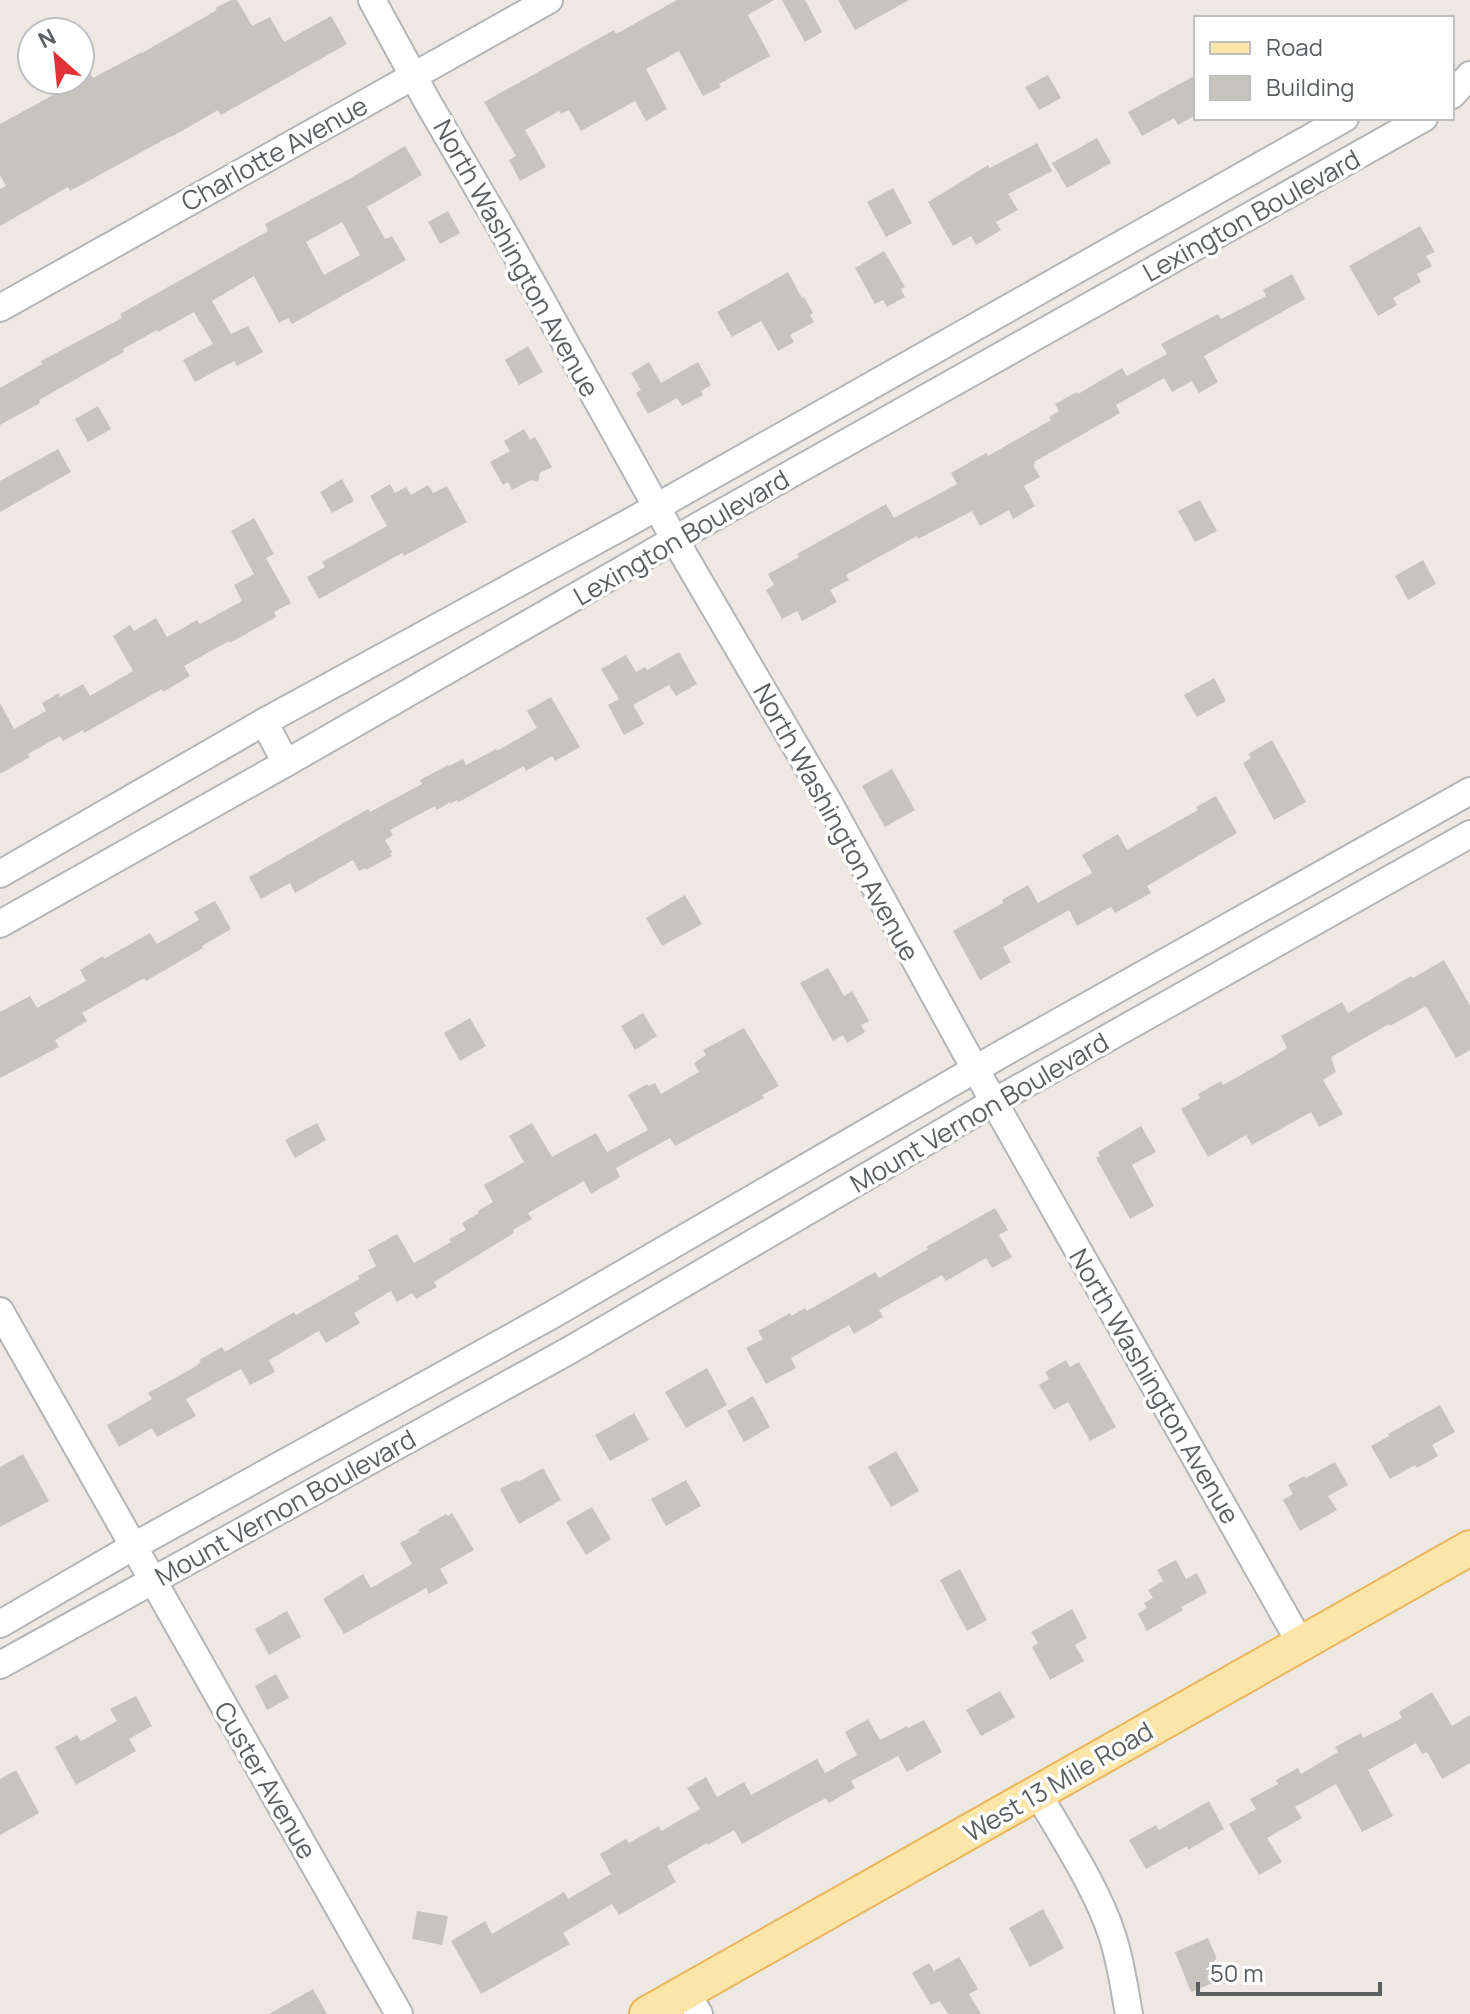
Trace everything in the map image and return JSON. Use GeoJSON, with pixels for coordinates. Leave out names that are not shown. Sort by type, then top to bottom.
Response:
{"type":"FeatureCollection","features":[{"type":"Feature","properties":{"kind":"main road","name":"West 13 Mile Road"},"geometry":{"type":"LineString","coordinates":[[647,2014],[692,2003],[1037,1792],[1470,1548]]}},
{"type":"Feature","properties":{"kind":"street","name":"North Washington Avenue"},"geometry":{"type":"LineString","coordinates":[[372,0],[656,507],[829,803],[976,1070],[1301,1644]]}},
{"type":"Feature","properties":{"kind":"street","name":"Charlotte Avenue"},"geometry":{"type":"LineString","coordinates":[[0,308],[549,0]]}},
{"type":"Feature","properties":{"kind":"street"},"geometry":{"type":"LineString","coordinates":[[1454,93],[1470,75]]}},
{"type":"Feature","properties":{"kind":"street","name":"Lexington Boulevard"},"geometry":{"type":"LineString","coordinates":[[0,874],[264,722],[656,507],[1341,120]]}},
{"type":"Feature","properties":{"kind":"street","name":"Lexington Boulevard"},"geometry":{"type":"LineString","coordinates":[[0,924],[1420,120]]}},
{"type":"Feature","properties":{"kind":"street"},"geometry":{"type":"LineString","coordinates":[[1058,279],[1077,313]]}},
{"type":"Feature","properties":{"kind":"street"},"geometry":{"type":"LineString","coordinates":[[264,722],[286,763]]}},
{"type":"Feature","properties":{"kind":"street","name":"Mount Vernon Boulevard"},"geometry":{"type":"LineString","coordinates":[[0,1624],[134,1546],[550,1316],[976,1070],[1470,791]]}},
{"type":"Feature","properties":{"kind":"street","name":"Mount Vernon Boulevard"},"geometry":{"type":"LineString","coordinates":[[0,1665],[570,1350],[994,1102],[1470,834]]}},
{"type":"Feature","properties":{"kind":"street"},"geometry":{"type":"LineString","coordinates":[[1371,847],[1390,880]]}},
{"type":"Feature","properties":{"kind":"street","name":"Custer Avenue"},"geometry":{"type":"LineString","coordinates":[[0,1311],[399,2014]]}},
{"type":"Feature","properties":{"kind":"street"},"geometry":{"type":"LineString","coordinates":[[550,1316],[570,1350]]}},
{"type":"Feature","properties":{"kind":"street"},"geometry":{"type":"LineString","coordinates":[[1037,1792],[1113,1936],[1129,2014]]}},
{"type":"Feature","properties":{"kind":"building"},"geometry":{"type":"Polygon","coordinates":[[[237,0],[252,26],[270,17],[284,42],[331,16],[347,44],[221,115],[218,110],[70,191],[68,187],[0,226],[0,189],[6,186],[0,175],[0,124],[51,96],[96,96],[96,76],[217,10],[215,8],[237,0]]]}},
{"type":"Feature","properties":{"kind":"building"},"geometry":{"type":"Polygon","coordinates":[[[677,0],[774,0],[748,15],[770,56],[703,96],[679,51],[646,69],[667,109],[646,121],[635,101],[581,131],[569,110],[561,114],[559,111],[525,130],[546,167],[520,181],[509,160],[516,156],[484,102],[614,30],[616,34],[677,0]]]}},
{"type":"Feature","properties":{"kind":"building"},"geometry":{"type":"Polygon","coordinates":[[[782,0],[805,0],[822,32],[805,42],[782,0]]]}},
{"type":"Feature","properties":{"kind":"building"},"geometry":{"type":"Polygon","coordinates":[[[838,0],[909,0],[855,30],[838,0]]]}},
{"type":"Feature","properties":{"kind":"building"},"geometry":{"type":"Polygon","coordinates":[[[1048,75],[1061,98],[1039,110],[1025,87],[1048,75]]]}},
{"type":"Feature","properties":{"kind":"building"},"geometry":{"type":"Polygon","coordinates":[[[1194,76],[1194,116],[1178,125],[1174,118],[1142,136],[1128,112],[1194,76]]]}},
{"type":"Feature","properties":{"kind":"building"},"geometry":{"type":"Polygon","coordinates":[[[1097,138],[1111,163],[1067,188],[1052,163],[1097,138]]]}},
{"type":"Feature","properties":{"kind":"building"},"geometry":{"type":"Polygon","coordinates":[[[1037,143],[1052,171],[1008,194],[1018,210],[996,222],[1001,230],[976,245],[971,236],[953,246],[928,202],[988,165],[990,168],[1037,143]]]}},
{"type":"Feature","properties":{"kind":"building"},"geometry":{"type":"Polygon","coordinates":[[[405,146],[422,175],[367,207],[385,239],[392,236],[406,260],[292,324],[288,318],[279,323],[254,276],[212,301],[231,334],[248,326],[263,352],[237,366],[234,361],[195,382],[183,360],[213,344],[194,312],[123,349],[124,352],[0,425],[0,388],[42,364],[41,361],[122,318],[120,314],[268,231],[265,224],[405,146]],[[342,222],[306,242],[324,275],[360,255],[342,222]]]}},
{"type":"Feature","properties":{"kind":"building"},"geometry":{"type":"Polygon","coordinates":[[[893,188],[912,223],[886,237],[867,202],[893,188]]]}},
{"type":"Feature","properties":{"kind":"building"},"geometry":{"type":"Polygon","coordinates":[[[448,211],[460,233],[440,244],[428,222],[448,211]]]}},
{"type":"Feature","properties":{"kind":"building"},"geometry":{"type":"Polygon","coordinates":[[[1420,226],[1435,252],[1426,256],[1432,266],[1417,274],[1421,282],[1393,298],[1397,305],[1378,316],[1349,266],[1420,226]]]}},
{"type":"Feature","properties":{"kind":"building"},"geometry":{"type":"Polygon","coordinates":[[[884,251],[905,287],[901,289],[905,297],[887,307],[883,300],[875,304],[855,268],[884,251]]]}},
{"type":"Feature","properties":{"kind":"building"},"geometry":{"type":"Polygon","coordinates":[[[788,272],[813,313],[810,315],[814,322],[790,335],[794,342],[778,351],[761,321],[732,337],[717,312],[788,272]]]}},
{"type":"Feature","properties":{"kind":"building"},"geometry":{"type":"Polygon","coordinates":[[[1292,274],[1305,299],[1204,356],[1218,382],[1199,393],[1192,381],[1172,392],[1164,378],[1116,405],[1120,413],[1034,462],[1040,477],[1024,486],[1035,506],[1013,519],[1009,510],[980,526],[972,511],[918,539],[917,536],[846,575],[849,580],[830,590],[837,602],[802,621],[797,611],[782,619],[766,590],[774,585],[768,574],[799,557],[797,554],[886,504],[894,518],[957,484],[951,473],[1051,420],[1049,417],[1059,411],[1055,404],[1122,368],[1127,376],[1167,354],[1161,344],[1218,314],[1221,319],[1266,296],[1263,290],[1292,274]]]}},
{"type":"Feature","properties":{"kind":"building"},"geometry":{"type":"Polygon","coordinates":[[[528,346],[543,372],[519,385],[505,360],[528,346]]]}},
{"type":"Feature","properties":{"kind":"building"},"geometry":{"type":"Polygon","coordinates":[[[649,362],[661,383],[698,362],[711,385],[701,391],[703,395],[682,406],[677,398],[648,414],[636,393],[641,390],[631,373],[649,362]]]}},
{"type":"Feature","properties":{"kind":"building"},"geometry":{"type":"Polygon","coordinates":[[[98,406],[111,429],[88,442],[75,419],[98,406]]]}},
{"type":"Feature","properties":{"kind":"building"},"geometry":{"type":"Polygon","coordinates":[[[524,429],[530,440],[535,437],[552,467],[540,473],[538,482],[531,480],[512,490],[508,482],[503,485],[490,462],[510,451],[504,441],[524,429]]]}},
{"type":"Feature","properties":{"kind":"building"},"geometry":{"type":"Polygon","coordinates":[[[58,449],[71,472],[0,512],[0,481],[58,449]]]}},
{"type":"Feature","properties":{"kind":"building"},"geometry":{"type":"Polygon","coordinates":[[[342,479],[354,501],[332,513],[320,492],[342,479]]]}},
{"type":"Feature","properties":{"kind":"building"},"geometry":{"type":"Polygon","coordinates":[[[390,484],[395,493],[406,487],[411,495],[428,485],[433,493],[447,486],[467,522],[404,556],[402,553],[319,599],[307,577],[325,567],[322,562],[387,526],[370,496],[390,484]]]}},
{"type":"Feature","properties":{"kind":"building"},"geometry":{"type":"Polygon","coordinates":[[[1200,500],[1217,531],[1195,542],[1178,511],[1200,500]]]}},
{"type":"Feature","properties":{"kind":"building"},"geometry":{"type":"Polygon","coordinates":[[[254,518],[274,554],[266,558],[291,603],[274,612],[276,617],[184,666],[190,676],[163,692],[162,689],[84,733],[83,730],[63,741],[60,736],[0,774],[0,703],[14,729],[46,711],[42,703],[59,693],[60,697],[83,684],[90,696],[133,671],[113,636],[130,625],[134,631],[156,618],[167,637],[197,620],[200,624],[242,601],[234,585],[254,574],[231,531],[254,518]]]}},
{"type":"Feature","properties":{"kind":"building"},"geometry":{"type":"Polygon","coordinates":[[[1423,560],[1436,584],[1408,600],[1395,576],[1423,560]]]}},
{"type":"Feature","properties":{"kind":"building"},"geometry":{"type":"Polygon","coordinates":[[[679,652],[697,684],[676,696],[669,685],[633,705],[644,724],[624,735],[608,705],[619,699],[601,669],[626,655],[636,672],[645,667],[647,670],[679,652]]]}},
{"type":"Feature","properties":{"kind":"building"},"geometry":{"type":"Polygon","coordinates":[[[1214,678],[1226,701],[1197,717],[1184,695],[1214,678]]]}},
{"type":"Feature","properties":{"kind":"building"},"geometry":{"type":"Polygon","coordinates":[[[551,697],[580,747],[555,761],[552,756],[526,771],[524,766],[459,802],[450,802],[437,810],[435,806],[390,830],[393,835],[385,840],[392,856],[366,870],[359,871],[353,860],[295,893],[290,883],[261,899],[249,877],[368,809],[370,812],[422,784],[420,780],[448,765],[463,759],[466,765],[537,728],[527,711],[551,697]]]}},
{"type":"Feature","properties":{"kind":"building"},"geometry":{"type":"Polygon","coordinates":[[[1272,740],[1306,802],[1274,820],[1243,763],[1251,758],[1248,754],[1272,740]]]}},
{"type":"Feature","properties":{"kind":"building"},"geometry":{"type":"Polygon","coordinates":[[[892,769],[915,810],[885,827],[862,786],[892,769]]]}},
{"type":"Feature","properties":{"kind":"building"},"geometry":{"type":"Polygon","coordinates":[[[1216,796],[1237,833],[1147,886],[1151,893],[1115,913],[1111,907],[1077,926],[1069,910],[1003,947],[1011,962],[980,980],[953,931],[1028,885],[1038,903],[1092,873],[1082,855],[1118,834],[1127,850],[1198,810],[1196,807],[1216,796]]]}},
{"type":"Feature","properties":{"kind":"building"},"geometry":{"type":"Polygon","coordinates":[[[685,895],[702,924],[662,946],[646,918],[685,895]]]}},
{"type":"Feature","properties":{"kind":"building"},"geometry":{"type":"Polygon","coordinates":[[[215,901],[231,929],[146,981],[144,978],[82,1013],[87,1021],[55,1040],[59,1047],[0,1078],[0,1012],[30,996],[37,1008],[86,981],[80,970],[103,956],[104,959],[150,933],[157,944],[199,920],[194,912],[215,901]]]}},
{"type":"Feature","properties":{"kind":"building"},"geometry":{"type":"Polygon","coordinates":[[[1444,960],[1470,1006],[1470,1050],[1456,1058],[1426,1006],[1331,1057],[1336,1072],[1323,1080],[1343,1114],[1319,1127],[1311,1112],[1252,1145],[1246,1135],[1208,1157],[1181,1109],[1200,1098],[1198,1094],[1221,1081],[1223,1085],[1278,1054],[1287,1048],[1281,1036],[1342,1002],[1348,1013],[1444,960]]]}},
{"type":"Feature","properties":{"kind":"building"},"geometry":{"type":"Polygon","coordinates":[[[828,968],[844,996],[852,991],[869,1021],[861,1025],[865,1032],[847,1043],[843,1035],[833,1041],[800,983],[828,968]]]}},
{"type":"Feature","properties":{"kind":"building"},"geometry":{"type":"Polygon","coordinates":[[[643,1013],[657,1036],[635,1050],[621,1026],[643,1013]]]}},
{"type":"Feature","properties":{"kind":"building"},"geometry":{"type":"Polygon","coordinates":[[[470,1018],[486,1046],[460,1061],[444,1033],[470,1018]]]}},
{"type":"Feature","properties":{"kind":"building"},"geometry":{"type":"Polygon","coordinates":[[[744,1028],[779,1086],[762,1095],[764,1098],[675,1146],[670,1138],[616,1168],[620,1177],[591,1194],[584,1181],[528,1213],[532,1219],[434,1282],[437,1287],[416,1299],[412,1293],[397,1302],[391,1291],[354,1313],[360,1323],[326,1343],[319,1331],[269,1360],[275,1372],[250,1385],[241,1369],[186,1399],[196,1416],[157,1437],[152,1428],[119,1447],[107,1425],[152,1399],[148,1393],[193,1368],[201,1362],[199,1360],[222,1347],[225,1352],[359,1279],[358,1276],[376,1266],[368,1250],[397,1234],[414,1263],[451,1242],[449,1239],[466,1230],[462,1223],[493,1202],[484,1185],[524,1162],[509,1136],[532,1123],[552,1157],[596,1133],[607,1152],[648,1130],[628,1095],[655,1083],[661,1094],[699,1072],[694,1063],[706,1055],[703,1050],[744,1028]]]}},
{"type":"Feature","properties":{"kind":"building"},"geometry":{"type":"Polygon","coordinates":[[[317,1123],[326,1140],[295,1158],[285,1140],[317,1123]]]}},
{"type":"Feature","properties":{"kind":"building"},"geometry":{"type":"Polygon","coordinates":[[[1141,1126],[1156,1152],[1132,1165],[1154,1206],[1130,1219],[1096,1158],[1100,1156],[1098,1152],[1141,1126]]]}},
{"type":"Feature","properties":{"kind":"building"},"geometry":{"type":"Polygon","coordinates":[[[995,1208],[1008,1230],[999,1235],[1012,1257],[992,1268],[986,1258],[946,1281],[942,1275],[879,1310],[883,1317],[854,1334],[849,1325],[791,1358],[796,1368],[766,1384],[746,1348],[763,1339],[758,1331],[790,1313],[791,1316],[805,1308],[807,1311],[875,1272],[879,1278],[995,1208]]]}},
{"type":"Feature","properties":{"kind":"building"},"geometry":{"type":"Polygon","coordinates":[[[1066,1360],[1070,1367],[1079,1362],[1116,1427],[1090,1441],[1068,1402],[1054,1410],[1039,1385],[1049,1379],[1045,1372],[1066,1360]]]}},
{"type":"Feature","properties":{"kind":"building"},"geometry":{"type":"Polygon","coordinates":[[[707,1368],[727,1405],[686,1428],[665,1392],[707,1368]]]}},
{"type":"Feature","properties":{"kind":"building"},"geometry":{"type":"Polygon","coordinates":[[[753,1396],[770,1427],[744,1442],[727,1411],[753,1396]]]}},
{"type":"Feature","properties":{"kind":"building"},"geometry":{"type":"Polygon","coordinates":[[[1440,1405],[1455,1432],[1432,1445],[1438,1456],[1390,1479],[1371,1446],[1440,1405]]]}},
{"type":"Feature","properties":{"kind":"building"},"geometry":{"type":"Polygon","coordinates":[[[634,1413],[649,1440],[610,1461],[595,1435],[634,1413]]]}},
{"type":"Feature","properties":{"kind":"building"},"geometry":{"type":"Polygon","coordinates":[[[896,1451],[919,1491],[891,1507],[868,1467],[896,1451]]]}},
{"type":"Feature","properties":{"kind":"building"},"geometry":{"type":"Polygon","coordinates":[[[23,1454],[49,1501],[0,1527],[0,1467],[23,1454]]]}},
{"type":"Feature","properties":{"kind":"building"},"geometry":{"type":"Polygon","coordinates":[[[1335,1462],[1348,1485],[1328,1496],[1337,1510],[1300,1531],[1283,1500],[1293,1494],[1288,1485],[1335,1462]]]}},
{"type":"Feature","properties":{"kind":"building"},"geometry":{"type":"Polygon","coordinates":[[[543,1468],[561,1500],[519,1524],[500,1489],[543,1468]]]}},
{"type":"Feature","properties":{"kind":"building"},"geometry":{"type":"Polygon","coordinates":[[[686,1480],[701,1506],[666,1526],[651,1499],[686,1480]]]}},
{"type":"Feature","properties":{"kind":"building"},"geometry":{"type":"Polygon","coordinates":[[[592,1507],[611,1539],[586,1555],[566,1522],[592,1507]]]}},
{"type":"Feature","properties":{"kind":"building"},"geometry":{"type":"Polygon","coordinates":[[[452,1513],[474,1550],[440,1569],[448,1583],[429,1594],[426,1588],[344,1634],[323,1599],[363,1574],[371,1588],[412,1564],[400,1543],[452,1513]]]}},
{"type":"Feature","properties":{"kind":"building"},"geometry":{"type":"Polygon","coordinates":[[[1176,1560],[1186,1579],[1197,1573],[1207,1593],[1147,1631],[1138,1614],[1147,1608],[1144,1603],[1153,1598],[1148,1590],[1163,1581],[1157,1570],[1176,1560]]]}},
{"type":"Feature","properties":{"kind":"building"},"geometry":{"type":"Polygon","coordinates":[[[960,1569],[987,1620],[967,1631],[940,1580],[960,1569]]]}},
{"type":"Feature","properties":{"kind":"building"},"geometry":{"type":"Polygon","coordinates":[[[1072,1609],[1087,1638],[1075,1645],[1084,1661],[1050,1680],[1032,1647],[1038,1643],[1031,1632],[1072,1609]]]}},
{"type":"Feature","properties":{"kind":"building"},"geometry":{"type":"Polygon","coordinates":[[[287,1611],[301,1637],[269,1655],[255,1629],[287,1611]]]}},
{"type":"Feature","properties":{"kind":"building"},"geometry":{"type":"Polygon","coordinates":[[[276,1674],[289,1698],[267,1710],[255,1686],[276,1674]]]}},
{"type":"Feature","properties":{"kind":"building"},"geometry":{"type":"Polygon","coordinates":[[[1000,1691],[1015,1717],[981,1736],[966,1710],[1000,1691]]]}},
{"type":"Feature","properties":{"kind":"building"},"geometry":{"type":"Polygon","coordinates":[[[1432,1692],[1452,1726],[1470,1715],[1470,1763],[1442,1779],[1427,1752],[1422,1754],[1416,1743],[1368,1770],[1393,1816],[1362,1832],[1336,1784],[1295,1807],[1302,1818],[1267,1838],[1282,1862],[1259,1875],[1229,1824],[1256,1809],[1250,1799],[1278,1784],[1276,1780],[1298,1768],[1301,1774],[1338,1752],[1335,1747],[1361,1733],[1363,1738],[1402,1718],[1399,1712],[1432,1692]]]}},
{"type":"Feature","properties":{"kind":"building"},"geometry":{"type":"Polygon","coordinates":[[[136,1696],[152,1726],[129,1739],[136,1751],[76,1785],[55,1747],[77,1735],[81,1741],[117,1721],[110,1709],[136,1696]]]}},
{"type":"Feature","properties":{"kind":"building"},"geometry":{"type":"Polygon","coordinates":[[[868,1719],[880,1740],[924,1720],[942,1752],[907,1772],[898,1756],[851,1781],[855,1788],[829,1803],[826,1798],[742,1844],[734,1830],[707,1843],[667,1866],[676,1882],[619,1915],[612,1904],[563,1933],[570,1944],[481,1994],[451,1941],[485,1921],[492,1934],[564,1892],[568,1899],[611,1874],[600,1854],[626,1839],[629,1843],[659,1826],[661,1831],[700,1809],[687,1788],[706,1777],[717,1797],[744,1782],[751,1795],[817,1759],[825,1773],[857,1755],[845,1732],[868,1719]]]}},
{"type":"Feature","properties":{"kind":"building"},"geometry":{"type":"Polygon","coordinates":[[[16,1770],[39,1813],[0,1835],[0,1779],[16,1770]]]}},
{"type":"Feature","properties":{"kind":"building"},"geometry":{"type":"Polygon","coordinates":[[[1209,1801],[1224,1829],[1146,1869],[1129,1840],[1156,1825],[1159,1830],[1209,1801]]]}},
{"type":"Feature","properties":{"kind":"building"},"geometry":{"type":"Polygon","coordinates":[[[1043,1909],[1064,1948],[1030,1967],[1009,1928],[1043,1909]]]}},
{"type":"Feature","properties":{"kind":"building"},"geometry":{"type":"Polygon","coordinates":[[[417,1911],[448,1916],[442,1945],[412,1939],[417,1911]]]}},
{"type":"Feature","properties":{"kind":"building"},"geometry":{"type":"Polygon","coordinates":[[[1208,1938],[1225,1978],[1191,1992],[1175,1952],[1208,1938]]]}},
{"type":"Feature","properties":{"kind":"building"},"geometry":{"type":"Polygon","coordinates":[[[959,1957],[978,1989],[969,1994],[981,2014],[948,2014],[940,2001],[931,2005],[912,1973],[929,1963],[934,1971],[959,1957]]]}},
{"type":"Feature","properties":{"kind":"building"},"geometry":{"type":"Polygon","coordinates":[[[313,1989],[327,2014],[269,2014],[313,1989]]]}}]}
